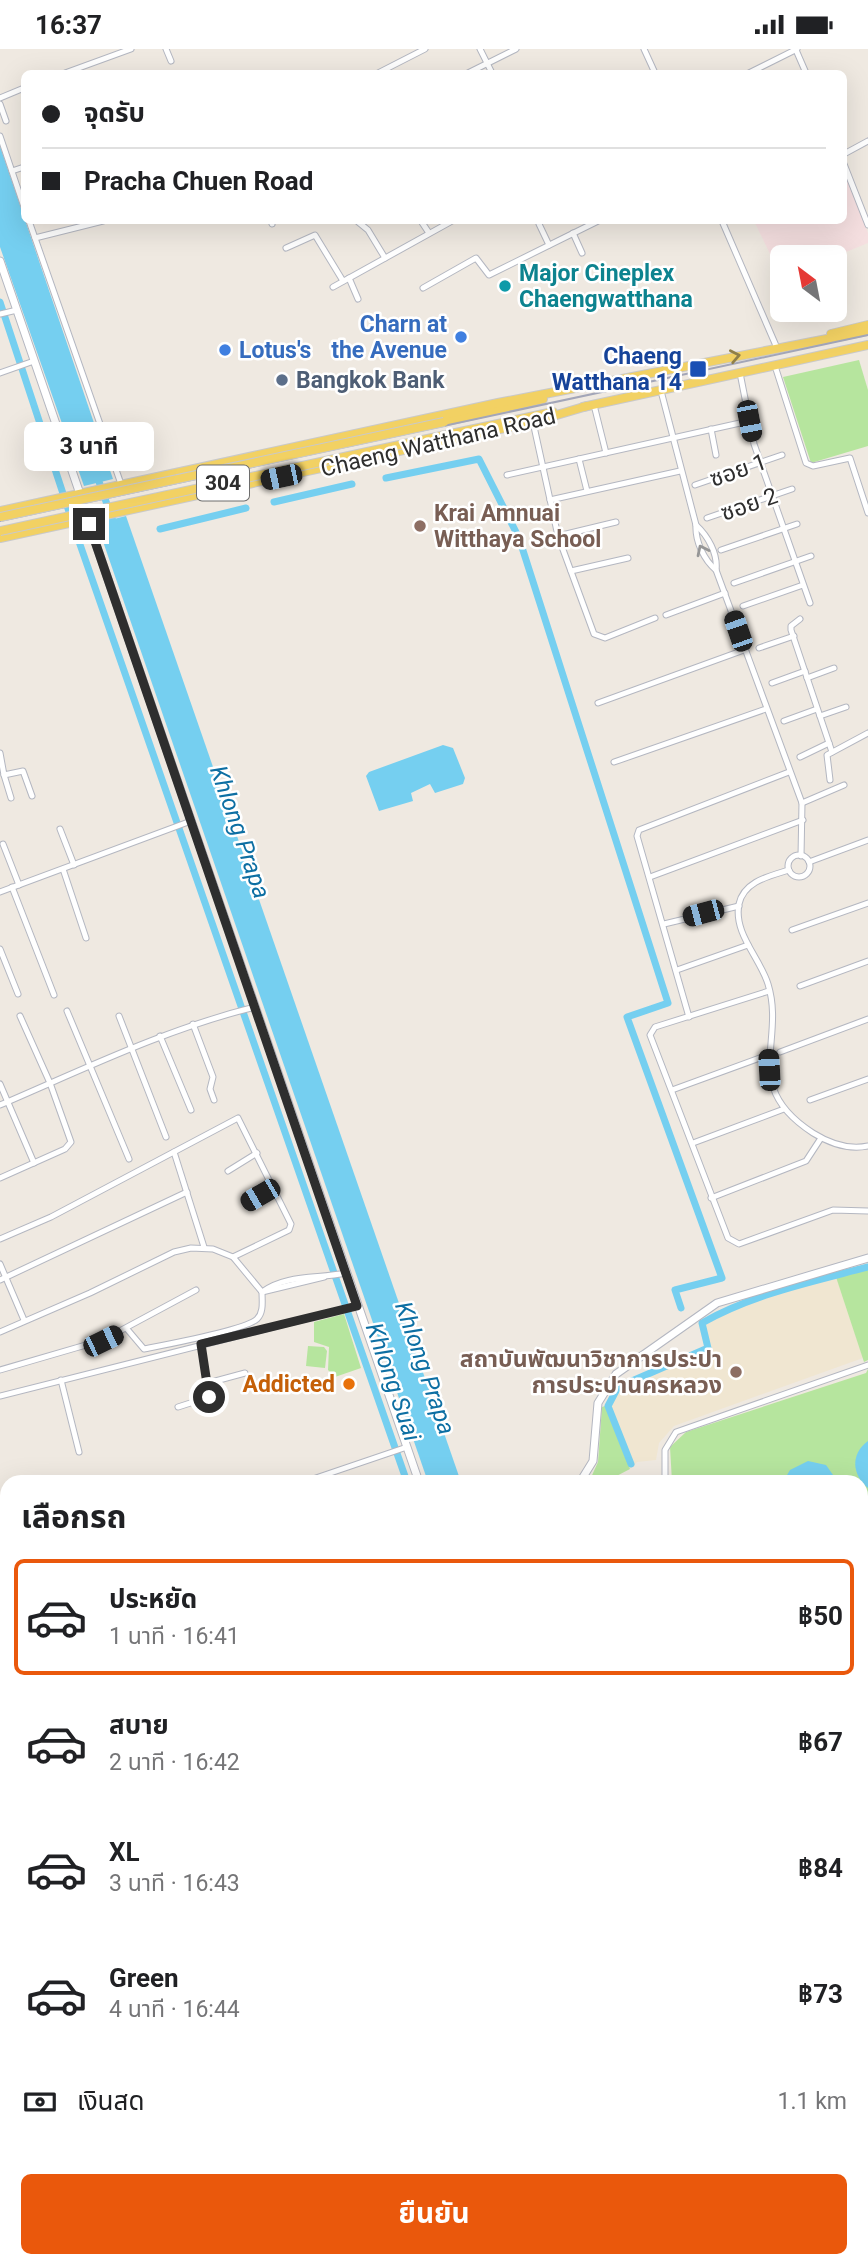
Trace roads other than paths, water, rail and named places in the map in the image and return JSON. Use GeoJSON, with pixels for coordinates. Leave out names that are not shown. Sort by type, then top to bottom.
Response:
{"type":"FeatureCollection","features":[{"type":"Feature","properties":{"kind":"main road"},"geometry":{"type":"LineString","coordinates":[[0,261],[31,362],[80,495]]}},
{"type":"Feature","properties":{"kind":"main road","name":"Chaeng Watthana Road"},"geometry":{"type":"LineString","coordinates":[[0,511],[306,443],[777,348],[868,325]]}},
{"type":"Feature","properties":{"kind":"main road","name":"Chaeng Watthana Road"},"geometry":{"type":"LineString","coordinates":[[808,341],[868,331]]}},
{"type":"Feature","properties":{"kind":"main road","name":"Chaeng Watthana Road"},"geometry":{"type":"LineString","coordinates":[[0,531],[868,348]]}},
{"type":"Feature","properties":{"kind":"main road","name":"Chaeng Watthana Road"},"geometry":{"type":"LineString","coordinates":[[0,517],[444,422],[572,390]]}},
{"type":"Feature","properties":{"kind":"main road","name":"Chaeng Watthana Road"},"geometry":{"type":"LineString","coordinates":[[0,538],[533,422],[591,405]]}},
{"type":"Feature","properties":{"kind":"main road"},"geometry":{"type":"LineString","coordinates":[[306,443],[293,451],[290,462],[295,469],[307,471]]}},
{"type":"Feature","properties":{"kind":"main road"},"geometry":{"type":"LineString","coordinates":[[198,466],[207,468],[212,481],[211,487],[201,494]]}},
{"type":"Feature","properties":{"kind":"main road"},"geometry":{"type":"LineString","coordinates":[[87,518],[342,1274],[416,1475]]}},
{"type":"Feature","properties":{"kind":"main road"},"geometry":{"type":"LineString","coordinates":[[584,1475],[593,1461],[598,1403],[616,1374],[718,1303],[868,1258]]}},
{"type":"Feature","properties":{"kind":"street"},"geometry":{"type":"LineString","coordinates":[[73,70],[131,49]]}},
{"type":"Feature","properties":{"kind":"street"},"geometry":{"type":"LineString","coordinates":[[166,49],[171,61]]}},
{"type":"Feature","properties":{"kind":"street"},"geometry":{"type":"LineString","coordinates":[[384,70],[425,49]]}},
{"type":"Feature","properties":{"kind":"street"},"geometry":{"type":"LineString","coordinates":[[480,49],[490,70]]}},
{"type":"Feature","properties":{"kind":"street"},"geometry":{"type":"LineString","coordinates":[[474,70],[516,49]]}},
{"type":"Feature","properties":{"kind":"street"},"geometry":{"type":"LineString","coordinates":[[644,49],[654,70]]}},
{"type":"Feature","properties":{"kind":"street"},"geometry":{"type":"LineString","coordinates":[[754,70],[797,49],[805,70]]}},
{"type":"Feature","properties":{"kind":"street"},"geometry":{"type":"LineString","coordinates":[[0,98],[21,90]]}},
{"type":"Feature","properties":{"kind":"street"},"geometry":{"type":"LineString","coordinates":[[0,104],[6,121]]}},
{"type":"Feature","properties":{"kind":"street"},"geometry":{"type":"LineString","coordinates":[[0,137],[21,198]]}},
{"type":"Feature","properties":{"kind":"street"},"geometry":{"type":"LineString","coordinates":[[847,152],[868,141]]}},
{"type":"Feature","properties":{"kind":"street"},"geometry":{"type":"LineString","coordinates":[[12,171],[21,168]]}},
{"type":"Feature","properties":{"kind":"street"},"geometry":{"type":"LineString","coordinates":[[847,172],[868,225]]}},
{"type":"Feature","properties":{"kind":"street"},"geometry":{"type":"LineString","coordinates":[[30,224],[121,484]]}},
{"type":"Feature","properties":{"kind":"street"},"geometry":{"type":"LineString","coordinates":[[36,238],[91,224]]}},
{"type":"Feature","properties":{"kind":"street"},"geometry":{"type":"LineString","coordinates":[[361,224],[368,230],[385,258]]}},
{"type":"Feature","properties":{"kind":"street"},"geometry":{"type":"LineString","coordinates":[[423,224],[429,233]]}},
{"type":"Feature","properties":{"kind":"street"},"geometry":{"type":"LineString","coordinates":[[333,287],[446,224]]}},
{"type":"Feature","properties":{"kind":"street"},"geometry":{"type":"LineString","coordinates":[[424,288],[474,259],[488,275],[592,224]]}},
{"type":"Feature","properties":{"kind":"street"},"geometry":{"type":"LineString","coordinates":[[723,224],[777,348]]}},
{"type":"Feature","properties":{"kind":"street"},"geometry":{"type":"LineString","coordinates":[[539,225],[549,245]]}},
{"type":"Feature","properties":{"kind":"street"},"geometry":{"type":"LineString","coordinates":[[572,233],[582,253]]}},
{"type":"Feature","properties":{"kind":"street"},"geometry":{"type":"LineString","coordinates":[[286,248],[315,235],[358,299]]}},
{"type":"Feature","properties":{"kind":"street"},"geometry":{"type":"LineString","coordinates":[[0,314],[14,311]]}},
{"type":"Feature","properties":{"kind":"street"},"geometry":{"type":"LineString","coordinates":[[0,373],[31,362]]}},
{"type":"Feature","properties":{"kind":"street"},"geometry":{"type":"LineString","coordinates":[[775,366],[806,463],[813,466],[849,458],[868,513]]}},
{"type":"Feature","properties":{"kind":"street"},"geometry":{"type":"LineString","coordinates":[[740,373],[759,463],[810,603]]}},
{"type":"Feature","properties":{"kind":"street"},"geometry":{"type":"LineString","coordinates":[[661,391],[696,525],[704,533],[718,560],[716,570],[802,803],[801,856]]}},
{"type":"Feature","properties":{"kind":"street"},"geometry":{"type":"LineString","coordinates":[[591,405],[606,453]]}},
{"type":"Feature","properties":{"kind":"street"},"geometry":{"type":"LineString","coordinates":[[507,475],[749,421]]}},
{"type":"Feature","properties":{"kind":"street"},"geometry":{"type":"LineString","coordinates":[[533,422],[558,536],[594,634],[605,638],[655,618]]}},
{"type":"Feature","properties":{"kind":"street"},"geometry":{"type":"LineString","coordinates":[[711,429],[716,455]]}},
{"type":"Feature","properties":{"kind":"street","name":"ซอย 1"},"geometry":{"type":"LineString","coordinates":[[695,485],[782,455]]}},
{"type":"Feature","properties":{"kind":"street"},"geometry":{"type":"LineString","coordinates":[[579,459],[587,491]]}},
{"type":"Feature","properties":{"kind":"street"},"geometry":{"type":"LineString","coordinates":[[550,500],[680,471]]}},
{"type":"Feature","properties":{"kind":"street","name":"ซอย 2"},"geometry":{"type":"LineString","coordinates":[[706,518],[792,489]]}},
{"type":"Feature","properties":{"kind":"street"},"geometry":{"type":"LineString","coordinates":[[558,536],[616,522]]}},
{"type":"Feature","properties":{"kind":"street"},"geometry":{"type":"LineString","coordinates":[[721,550],[797,524]]}},
{"type":"Feature","properties":{"kind":"street"},"geometry":{"type":"LineString","coordinates":[[734,583],[811,556]]}},
{"type":"Feature","properties":{"kind":"street"},"geometry":{"type":"LineString","coordinates":[[571,571],[628,558]]}},
{"type":"Feature","properties":{"kind":"street"},"geometry":{"type":"LineString","coordinates":[[743,606],[803,585]]}},
{"type":"Feature","properties":{"kind":"street"},"geometry":{"type":"LineString","coordinates":[[666,615],[725,593]]}},
{"type":"Feature","properties":{"kind":"street"},"geometry":{"type":"LineString","coordinates":[[800,619],[791,626],[793,636],[832,752]]}},
{"type":"Feature","properties":{"kind":"street"},"geometry":{"type":"LineString","coordinates":[[759,648],[793,636]]}},
{"type":"Feature","properties":{"kind":"street"},"geometry":{"type":"LineString","coordinates":[[598,703],[744,650]]}},
{"type":"Feature","properties":{"kind":"street"},"geometry":{"type":"LineString","coordinates":[[772,683],[834,668]]}},
{"type":"Feature","properties":{"kind":"street"},"geometry":{"type":"LineString","coordinates":[[785,721],[846,707]]}},
{"type":"Feature","properties":{"kind":"street"},"geometry":{"type":"LineString","coordinates":[[614,762],[766,709]]}},
{"type":"Feature","properties":{"kind":"street"},"geometry":{"type":"LineString","coordinates":[[830,780],[825,758],[868,733]]}},
{"type":"Feature","properties":{"kind":"street"},"geometry":{"type":"LineString","coordinates":[[800,757],[829,743]]}},
{"type":"Feature","properties":{"kind":"street"},"geometry":{"type":"LineString","coordinates":[[0,753],[2,772],[11,798]]}},
{"type":"Feature","properties":{"kind":"street"},"geometry":{"type":"LineString","coordinates":[[2,772],[23,771],[32,796]]}},
{"type":"Feature","properties":{"kind":"street"},"geometry":{"type":"LineString","coordinates":[[689,1017],[637,835],[639,831],[789,772]]}},
{"type":"Feature","properties":{"kind":"street"},"geometry":{"type":"LineString","coordinates":[[802,803],[844,786]]}},
{"type":"Feature","properties":{"kind":"street"},"geometry":{"type":"LineString","coordinates":[[650,877],[803,820]]}},
{"type":"Feature","properties":{"kind":"street"},"geometry":{"type":"LineString","coordinates":[[0,892],[189,822]]}},
{"type":"Feature","properties":{"kind":"street"},"geometry":{"type":"LineString","coordinates":[[60,829],[74,865]]}},
{"type":"Feature","properties":{"kind":"street"},"geometry":{"type":"LineString","coordinates":[[809,862],[868,840]]}},
{"type":"Feature","properties":{"kind":"street"},"geometry":{"type":"LineString","coordinates":[[3,844],[54,995]]}},
{"type":"Feature","properties":{"kind":"street"},"geometry":{"type":"LineString","coordinates":[[789,870],[792,858],[801,856],[809,862]]}},
{"type":"Feature","properties":{"kind":"street"},"geometry":{"type":"LineString","coordinates":[[789,870],[796,876],[803,876],[808,871],[809,862]]}},
{"type":"Feature","properties":{"kind":"street"},"geometry":{"type":"LineString","coordinates":[[63,869],[86,938]]}},
{"type":"Feature","properties":{"kind":"street"},"geometry":{"type":"LineString","coordinates":[[789,870],[755,882],[747,889],[738,906],[739,919],[748,946],[769,991],[768,1055],[771,1079],[784,1109],[821,1138],[851,1148],[868,1146]]}},
{"type":"Feature","properties":{"kind":"street"},"geometry":{"type":"LineString","coordinates":[[792,930],[868,903]]}},
{"type":"Feature","properties":{"kind":"street"},"geometry":{"type":"LineString","coordinates":[[664,924],[738,906]]}},
{"type":"Feature","properties":{"kind":"street"},"geometry":{"type":"LineString","coordinates":[[677,970],[748,946]]}},
{"type":"Feature","properties":{"kind":"street"},"geometry":{"type":"LineString","coordinates":[[0,949],[18,994]]}},
{"type":"Feature","properties":{"kind":"street"},"geometry":{"type":"LineString","coordinates":[[800,986],[868,961]]}},
{"type":"Feature","properties":{"kind":"street"},"geometry":{"type":"LineString","coordinates":[[769,991],[655,1027],[650,1035],[728,1238],[733,1244],[832,1210],[868,1211]]}},
{"type":"Feature","properties":{"kind":"street"},"geometry":{"type":"LineString","coordinates":[[0,1105],[160,1036],[253,1008]]}},
{"type":"Feature","properties":{"kind":"street"},"geometry":{"type":"LineString","coordinates":[[67,1011],[129,1159]]}},
{"type":"Feature","properties":{"kind":"street"},"geometry":{"type":"LineString","coordinates":[[0,1178],[65,1149],[71,1142],[50,1083],[20,1016]]}},
{"type":"Feature","properties":{"kind":"street"},"geometry":{"type":"LineString","coordinates":[[119,1016],[166,1137]]}},
{"type":"Feature","properties":{"kind":"street"},"geometry":{"type":"LineString","coordinates":[[780,1052],[868,1019]]}},
{"type":"Feature","properties":{"kind":"street"},"geometry":{"type":"LineString","coordinates":[[193,1024],[212,1077],[210,1089],[214,1100]]}},
{"type":"Feature","properties":{"kind":"street"},"geometry":{"type":"LineString","coordinates":[[160,1036],[191,1110]]}},
{"type":"Feature","properties":{"kind":"street"},"geometry":{"type":"LineString","coordinates":[[672,1090],[768,1055]]}},
{"type":"Feature","properties":{"kind":"street"},"geometry":{"type":"LineString","coordinates":[[810,1100],[868,1079]]}},
{"type":"Feature","properties":{"kind":"street"},"geometry":{"type":"LineString","coordinates":[[0,1084],[34,1163]]}},
{"type":"Feature","properties":{"kind":"street"},"geometry":{"type":"LineString","coordinates":[[692,1143],[784,1109]]}},
{"type":"Feature","properties":{"kind":"street"},"geometry":{"type":"LineString","coordinates":[[0,1240],[238,1118],[274,1187],[291,1228],[233,1257]]}},
{"type":"Feature","properties":{"kind":"street"},"geometry":{"type":"LineString","coordinates":[[711,1198],[806,1161],[821,1138]]}},
{"type":"Feature","properties":{"kind":"street"},"geometry":{"type":"LineString","coordinates":[[174,1152],[204,1247]]}},
{"type":"Feature","properties":{"kind":"street"},"geometry":{"type":"LineString","coordinates":[[228,1171],[257,1153]]}},
{"type":"Feature","properties":{"kind":"street"},"geometry":{"type":"LineString","coordinates":[[246,1204],[274,1187]]}},
{"type":"Feature","properties":{"kind":"street"},"geometry":{"type":"LineString","coordinates":[[3,1279],[187,1192]]}},
{"type":"Feature","properties":{"kind":"street"},"geometry":{"type":"LineString","coordinates":[[0,1332],[90,1293],[174,1252],[204,1247],[233,1257],[262,1292],[261,1313],[258,1318],[222,1331],[144,1349],[127,1329]]}},
{"type":"Feature","properties":{"kind":"street"},"geometry":{"type":"LineString","coordinates":[[0,1264],[3,1279],[23,1320]]}},
{"type":"Feature","properties":{"kind":"street"},"geometry":{"type":"LineString","coordinates":[[262,1292],[321,1281],[326,1277],[342,1274]]}},
{"type":"Feature","properties":{"kind":"street"},"geometry":{"type":"LineString","coordinates":[[0,1370],[83,1348],[127,1329],[196,1290]]}},
{"type":"Feature","properties":{"kind":"street"},"geometry":{"type":"LineString","coordinates":[[0,1396],[354,1306]]}},
{"type":"Feature","properties":{"kind":"street"},"geometry":{"type":"LineString","coordinates":[[178,1407],[208,1399],[201,1344]]}},
{"type":"Feature","properties":{"kind":"street"},"geometry":{"type":"LineString","coordinates":[[666,1475],[664,1450],[676,1432],[868,1365]]}},
{"type":"Feature","properties":{"kind":"street"},"geometry":{"type":"LineString","coordinates":[[208,1383],[245,1373]]}},
{"type":"Feature","properties":{"kind":"street"},"geometry":{"type":"LineString","coordinates":[[61,1380],[79,1452]]}},
{"type":"Feature","properties":{"kind":"street"},"geometry":{"type":"LineString","coordinates":[[325,1475],[405,1448]]}},
{"type":"Feature","properties":{"kind":"water"},"geometry":{"type":"Polygon","coordinates":[[[0,146],[21,208],[21,224],[26,224],[113,479],[84,486],[0,247],[0,146]]]}},
{"type":"Feature","properties":{"kind":"water"},"geometry":{"type":"Polygon","coordinates":[[[126,516],[459,1475],[426,1475],[98,527],[102,522],[126,516]]]}},
{"type":"Feature","properties":{"kind":"water"},"geometry":{"type":"Polygon","coordinates":[[[443,745],[453,748],[465,778],[463,784],[435,793],[430,784],[411,793],[413,801],[379,811],[366,776],[369,772],[443,745]]]}},
{"type":"Feature","properties":{"kind":"water"},"geometry":{"type":"Polygon","coordinates":[[[868,1441],[868,1475],[858,1475],[856,1471],[856,1458],[868,1441]]]}},
{"type":"Feature","properties":{"kind":"water"},"geometry":{"type":"Polygon","coordinates":[[[808,1461],[826,1465],[833,1475],[787,1475],[790,1470],[808,1461]]]}},
{"type":"Feature","properties":{"kind":"waterway","name":"Khlong Suai"},"geometry":{"type":"LineString","coordinates":[[0,302],[76,533],[405,1475]]}},
{"type":"Feature","properties":{"kind":"waterway"},"geometry":{"type":"LineString","coordinates":[[386,478],[479,459],[519,538],[668,1003],[627,1017],[722,1278],[675,1290],[681,1308]]}},
{"type":"Feature","properties":{"kind":"waterway","name":"Khlong Prapa"},"geometry":{"type":"LineString","coordinates":[[97,476],[115,527]]}},
{"type":"Feature","properties":{"kind":"waterway"},"geometry":{"type":"LineString","coordinates":[[274,502],[352,484]]}},
{"type":"Feature","properties":{"kind":"waterway"},"geometry":{"type":"LineString","coordinates":[[160,529],[246,508]]}},
{"type":"Feature","properties":{"kind":"waterway"},"geometry":{"type":"LineString","coordinates":[[631,1464],[608,1406],[618,1387],[708,1348],[702,1323],[721,1313],[783,1290],[868,1267]]}},
{"type":"Feature","properties":{"kind":"railway"},"geometry":{"type":"LineString","coordinates":[[0,521],[868,335]]}},
{"type":"Feature","properties":{"kind":"place","name":"Major Cineplex Chaengwatthana"},"geometry":{"type":"Point","coordinates":[505,286]}},
{"type":"Feature","properties":{"kind":"place","name":"Charn at the Avenue"},"geometry":{"type":"Point","coordinates":[461,337]}},
{"type":"Feature","properties":{"kind":"place","name":"Lotus's"},"geometry":{"type":"Point","coordinates":[225,350]}},
{"type":"Feature","properties":{"kind":"place","name":"Chaeng Watthana 14"},"geometry":{"type":"Point","coordinates":[698,369]}},
{"type":"Feature","properties":{"kind":"place","name":"Bangkok Bank"},"geometry":{"type":"Point","coordinates":[282,380]}},
{"type":"Feature","properties":{"kind":"place","name":"Krai Amnuai Witthaya School"},"geometry":{"type":"Point","coordinates":[420,526]}},
{"type":"Feature","properties":{"kind":"place","name":"สถาบันพัฒนาวิชาการประปา การประปานครหลวง"},"geometry":{"type":"Point","coordinates":[736,1372]}},
{"type":"Feature","properties":{"kind":"place","name":"Addicted"},"geometry":{"type":"Point","coordinates":[349,1384]}}]}
